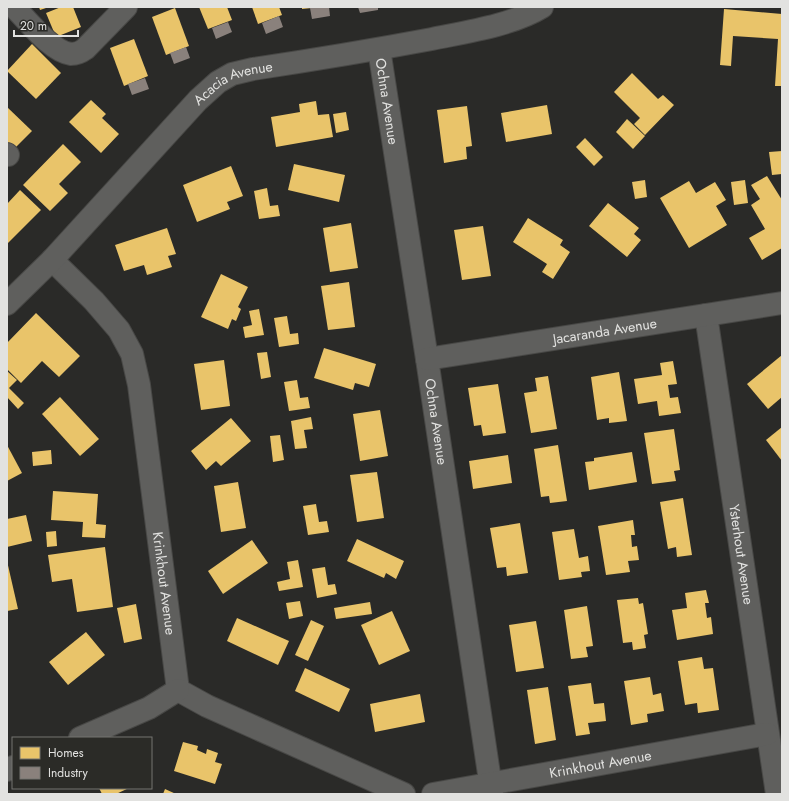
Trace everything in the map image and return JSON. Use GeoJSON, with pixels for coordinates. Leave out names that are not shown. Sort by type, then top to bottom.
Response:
{"type":"FeatureCollection","features":[{"type":"Feature","properties":{"kind":"street"},"geometry":{"type":"LineString","coordinates":[[14,7],[57,50],[72,54],[79,53],[85,49],[126,7]]}},
{"type":"Feature","properties":{"kind":"street","name":"Acacia Avenue"},"geometry":{"type":"LineString","coordinates":[[7,304],[52,260],[172,128],[218,82],[232,74],[253,69],[379,49],[460,33],[505,22],[534,12],[542,7]]}},
{"type":"Feature","properties":{"kind":"street","name":"Ochna Avenue"},"geometry":{"type":"LineString","coordinates":[[379,49],[491,789]]}},
{"type":"Feature","properties":{"kind":"street","name":"Krinkhout Avenue"},"geometry":{"type":"LineString","coordinates":[[52,260],[94,301],[119,330],[132,354],[139,385],[178,690]]}},
{"type":"Feature","properties":{"kind":"street","name":"Jacaranda Avenue"},"geometry":{"type":"LineString","coordinates":[[427,359],[782,303]]}},
{"type":"Feature","properties":{"kind":"street","name":"Ysterhout Avenue"},"geometry":{"type":"LineString","coordinates":[[706,315],[777,794]]}},
{"type":"Feature","properties":{"kind":"street"},"geometry":{"type":"LineString","coordinates":[[82,737],[149,708],[178,690],[207,706],[404,794]]}},
{"type":"Feature","properties":{"kind":"street","name":"Krinkhout Avenue"},"geometry":{"type":"LineString","coordinates":[[434,794],[491,789],[767,734]]}},
{"type":"Feature","properties":{"kind":"building: Homes"},"geometry":{"type":"Polygon","coordinates":[[[39,7],[49,7],[40,10],[39,7]]]}},
{"type":"Feature","properties":{"kind":"building: Homes"},"geometry":{"type":"Polygon","coordinates":[[[61,7],[73,7],[81,27],[56,37],[46,13],[61,7]]]}},
{"type":"Feature","properties":{"kind":"building: Homes"},"geometry":{"type":"Polygon","coordinates":[[[199,7],[227,7],[232,20],[208,29],[199,7]]]}},
{"type":"Feature","properties":{"kind":"building: Homes"},"geometry":{"type":"Polygon","coordinates":[[[252,7],[279,7],[282,15],[258,24],[252,7]]]}},
{"type":"Feature","properties":{"kind":"building: Homes"},"geometry":{"type":"Polygon","coordinates":[[[302,7],[312,7],[312,8],[302,9],[302,7]]]}},
{"type":"Feature","properties":{"kind":"building: Homes"},"geometry":{"type":"Polygon","coordinates":[[[175,8],[189,46],[166,55],[152,17],[175,8]]]}},
{"type":"Feature","properties":{"kind":"building: Homes"},"geometry":{"type":"Polygon","coordinates":[[[724,9],[782,14],[782,86],[775,86],[778,39],[733,36],[731,66],[720,65],[724,9]]]}},
{"type":"Feature","properties":{"kind":"building: Homes"},"geometry":{"type":"Polygon","coordinates":[[[134,39],[148,76],[124,86],[110,48],[134,39]]]}},
{"type":"Feature","properties":{"kind":"building: Homes"},"geometry":{"type":"Polygon","coordinates":[[[32,44],[61,73],[36,99],[7,71],[32,44]]]}},
{"type":"Feature","properties":{"kind":"building: Homes"},"geometry":{"type":"Polygon","coordinates":[[[632,73],[658,99],[663,95],[674,105],[645,135],[634,124],[640,118],[614,92],[632,73]]]}},
{"type":"Feature","properties":{"kind":"building: Homes"},"geometry":{"type":"Polygon","coordinates":[[[91,100],[106,114],[102,118],[119,134],[101,153],[69,122],[91,100]]]}},
{"type":"Feature","properties":{"kind":"building: Homes"},"geometry":{"type":"Polygon","coordinates":[[[316,101],[318,115],[329,114],[333,137],[276,147],[271,117],[300,112],[299,104],[316,101]]]}},
{"type":"Feature","properties":{"kind":"building: Homes"},"geometry":{"type":"Polygon","coordinates":[[[547,105],[552,134],[506,142],[501,113],[547,105]]]}},
{"type":"Feature","properties":{"kind":"building: Homes"},"geometry":{"type":"Polygon","coordinates":[[[467,106],[472,146],[466,147],[467,159],[444,163],[437,110],[467,106]]]}},
{"type":"Feature","properties":{"kind":"building: Homes"},"geometry":{"type":"Polygon","coordinates":[[[7,107],[32,131],[14,149],[7,142],[7,107]]]}},
{"type":"Feature","properties":{"kind":"building: Homes"},"geometry":{"type":"Polygon","coordinates":[[[346,112],[349,130],[336,133],[333,114],[346,112]]]}},
{"type":"Feature","properties":{"kind":"building: Homes"},"geometry":{"type":"Polygon","coordinates":[[[627,119],[645,136],[633,149],[616,132],[627,119]]]}},
{"type":"Feature","properties":{"kind":"building: Homes"},"geometry":{"type":"Polygon","coordinates":[[[585,138],[603,157],[594,166],[576,147],[585,138]]]}},
{"type":"Feature","properties":{"kind":"building: Homes"},"geometry":{"type":"Polygon","coordinates":[[[63,144],[81,162],[59,184],[68,193],[50,211],[23,185],[63,144]]]}},
{"type":"Feature","properties":{"kind":"building: Homes"},"geometry":{"type":"Polygon","coordinates":[[[782,151],[782,174],[772,175],[769,152],[782,151]]]}},
{"type":"Feature","properties":{"kind":"building: Homes"},"geometry":{"type":"Polygon","coordinates":[[[294,164],[345,175],[339,202],[288,190],[294,164]]]}},
{"type":"Feature","properties":{"kind":"building: Homes"},"geometry":{"type":"Polygon","coordinates":[[[231,166],[243,196],[227,202],[230,209],[197,222],[183,185],[231,166]]]}},
{"type":"Feature","properties":{"kind":"building: Homes"},"geometry":{"type":"Polygon","coordinates":[[[767,176],[782,200],[782,248],[762,260],[749,238],[765,229],[751,205],[760,199],[751,185],[767,176]]]}},
{"type":"Feature","properties":{"kind":"building: Homes"},"geometry":{"type":"Polygon","coordinates":[[[645,180],[647,197],[635,199],[632,182],[645,180]]]}},
{"type":"Feature","properties":{"kind":"building: Homes"},"geometry":{"type":"Polygon","coordinates":[[[745,180],[748,203],[734,205],[731,182],[745,180]]]}},
{"type":"Feature","properties":{"kind":"building: Homes"},"geometry":{"type":"Polygon","coordinates":[[[689,181],[696,193],[715,182],[726,200],[716,206],[727,225],[689,248],[660,198],[689,181]]]}},
{"type":"Feature","properties":{"kind":"building: Homes"},"geometry":{"type":"Polygon","coordinates":[[[267,188],[270,206],[278,205],[280,216],[259,219],[254,191],[267,188]]]}},
{"type":"Feature","properties":{"kind":"building: Homes"},"geometry":{"type":"Polygon","coordinates":[[[20,190],[41,210],[8,243],[7,204],[20,190]]]}},
{"type":"Feature","properties":{"kind":"building: Homes"},"geometry":{"type":"Polygon","coordinates":[[[608,203],[639,228],[634,234],[641,240],[627,257],[589,226],[608,203]]]}},
{"type":"Feature","properties":{"kind":"building: Homes"},"geometry":{"type":"Polygon","coordinates":[[[528,218],[563,240],[560,245],[570,252],[553,279],[542,272],[547,264],[513,242],[528,218]]]}},
{"type":"Feature","properties":{"kind":"building: Homes"},"geometry":{"type":"Polygon","coordinates":[[[351,223],[358,268],[330,272],[323,228],[351,223]]]}},
{"type":"Feature","properties":{"kind":"building: Homes"},"geometry":{"type":"Polygon","coordinates":[[[483,226],[491,276],[462,280],[454,230],[483,226]]]}},
{"type":"Feature","properties":{"kind":"building: Homes"},"geometry":{"type":"Polygon","coordinates":[[[167,228],[176,254],[168,256],[172,267],[147,275],[144,265],[124,271],[115,245],[167,228]]]}},
{"type":"Feature","properties":{"kind":"building: Homes"},"geometry":{"type":"Polygon","coordinates":[[[221,274],[248,287],[238,307],[241,309],[236,321],[232,319],[228,329],[201,317],[221,274]]]}},
{"type":"Feature","properties":{"kind":"building: Homes"},"geometry":{"type":"Polygon","coordinates":[[[349,282],[355,327],[328,330],[321,286],[349,282]]]}},
{"type":"Feature","properties":{"kind":"building: Homes"},"geometry":{"type":"Polygon","coordinates":[[[259,309],[264,335],[245,338],[243,327],[252,325],[249,311],[259,309]]]}},
{"type":"Feature","properties":{"kind":"building: Homes"},"geometry":{"type":"Polygon","coordinates":[[[36,313],[80,356],[59,377],[42,361],[21,383],[7,369],[7,343],[36,313]]]}},
{"type":"Feature","properties":{"kind":"building: Homes"},"geometry":{"type":"Polygon","coordinates":[[[287,316],[290,334],[298,333],[299,344],[279,347],[274,318],[287,316]]]}},
{"type":"Feature","properties":{"kind":"building: Homes"},"geometry":{"type":"Polygon","coordinates":[[[324,348],[376,364],[369,387],[355,383],[353,390],[314,378],[324,348]]]}},
{"type":"Feature","properties":{"kind":"building: Homes"},"geometry":{"type":"Polygon","coordinates":[[[267,352],[271,377],[261,379],[257,353],[267,352]]]}},
{"type":"Feature","properties":{"kind":"building: Homes"},"geometry":{"type":"Polygon","coordinates":[[[782,355],[782,397],[768,409],[747,384],[782,355]]]}},
{"type":"Feature","properties":{"kind":"building: Homes"},"geometry":{"type":"Polygon","coordinates":[[[224,360],[230,406],[201,410],[194,364],[224,360]]]}},
{"type":"Feature","properties":{"kind":"building: Homes"},"geometry":{"type":"Polygon","coordinates":[[[673,361],[677,384],[668,385],[670,398],[678,397],[681,413],[659,416],[657,401],[638,404],[634,379],[662,375],[660,363],[673,361]]]}},
{"type":"Feature","properties":{"kind":"building: Homes"},"geometry":{"type":"Polygon","coordinates":[[[7,371],[17,380],[9,388],[24,403],[18,409],[7,397],[7,371]]]}},
{"type":"Feature","properties":{"kind":"building: Homes"},"geometry":{"type":"Polygon","coordinates":[[[619,372],[627,421],[609,423],[609,418],[597,420],[591,377],[619,372]]]}},
{"type":"Feature","properties":{"kind":"building: Homes"},"geometry":{"type":"Polygon","coordinates":[[[548,376],[557,429],[531,433],[524,393],[537,391],[535,378],[548,376]]]}},
{"type":"Feature","properties":{"kind":"building: Homes"},"geometry":{"type":"Polygon","coordinates":[[[297,380],[300,398],[308,397],[310,408],[289,411],[284,382],[297,380]]]}},
{"type":"Feature","properties":{"kind":"building: Homes"},"geometry":{"type":"Polygon","coordinates":[[[498,384],[506,433],[483,436],[481,425],[474,426],[468,388],[498,384]]]}},
{"type":"Feature","properties":{"kind":"building: Homes"},"geometry":{"type":"Polygon","coordinates":[[[60,397],[99,439],[80,456],[42,414],[60,397]]]}},
{"type":"Feature","properties":{"kind":"building: Homes"},"geometry":{"type":"Polygon","coordinates":[[[380,410],[388,456],[360,461],[353,414],[380,410]]]}},
{"type":"Feature","properties":{"kind":"building: Homes"},"geometry":{"type":"Polygon","coordinates":[[[311,417],[313,429],[304,430],[307,448],[295,449],[291,421],[311,417]]]}},
{"type":"Feature","properties":{"kind":"building: Homes"},"geometry":{"type":"Polygon","coordinates":[[[231,418],[251,441],[221,466],[216,461],[206,470],[191,451],[231,418]]]}},
{"type":"Feature","properties":{"kind":"building: Homes"},"geometry":{"type":"Polygon","coordinates":[[[782,427],[782,461],[766,440],[782,427]]]}},
{"type":"Feature","properties":{"kind":"building: Homes"},"geometry":{"type":"Polygon","coordinates":[[[674,429],[680,470],[674,471],[676,481],[652,484],[644,433],[674,429]]]}},
{"type":"Feature","properties":{"kind":"building: Homes"},"geometry":{"type":"Polygon","coordinates":[[[280,435],[284,460],[273,462],[270,436],[280,435]]]}},
{"type":"Feature","properties":{"kind":"building: Homes"},"geometry":{"type":"Polygon","coordinates":[[[7,445],[22,473],[7,481],[7,445]]]}},
{"type":"Feature","properties":{"kind":"building: Homes"},"geometry":{"type":"Polygon","coordinates":[[[558,445],[567,501],[550,503],[549,496],[541,497],[534,449],[558,445]]]}},
{"type":"Feature","properties":{"kind":"building: Homes"},"geometry":{"type":"Polygon","coordinates":[[[51,450],[52,464],[33,466],[32,452],[51,450]]]}},
{"type":"Feature","properties":{"kind":"building: Homes"},"geometry":{"type":"Polygon","coordinates":[[[632,452],[637,482],[589,490],[585,462],[594,461],[594,458],[632,452]]]}},
{"type":"Feature","properties":{"kind":"building: Homes"},"geometry":{"type":"Polygon","coordinates":[[[508,455],[512,483],[473,489],[469,461],[508,455]]]}},
{"type":"Feature","properties":{"kind":"building: Homes"},"geometry":{"type":"Polygon","coordinates":[[[377,472],[384,518],[357,522],[350,475],[377,472]]]}},
{"type":"Feature","properties":{"kind":"building: Homes"},"geometry":{"type":"Polygon","coordinates":[[[238,482],[246,528],[221,532],[214,486],[238,482]]]}},
{"type":"Feature","properties":{"kind":"building: Homes"},"geometry":{"type":"Polygon","coordinates":[[[53,491],[98,494],[96,524],[106,525],[105,538],[82,537],[83,522],[51,520],[53,491]]]}},
{"type":"Feature","properties":{"kind":"building: Homes"},"geometry":{"type":"Polygon","coordinates":[[[683,498],[692,555],[677,557],[676,547],[668,549],[660,502],[683,498]]]}},
{"type":"Feature","properties":{"kind":"building: Homes"},"geometry":{"type":"Polygon","coordinates":[[[316,504],[319,522],[327,521],[329,532],[308,535],[303,506],[316,504]]]}},
{"type":"Feature","properties":{"kind":"building: Homes"},"geometry":{"type":"Polygon","coordinates":[[[26,515],[32,541],[7,547],[7,519],[26,515]]]}},
{"type":"Feature","properties":{"kind":"building: Homes"},"geometry":{"type":"Polygon","coordinates":[[[633,520],[635,535],[631,535],[632,547],[637,546],[639,560],[628,561],[630,572],[606,575],[598,526],[633,520]]]}},
{"type":"Feature","properties":{"kind":"building: Homes"},"geometry":{"type":"Polygon","coordinates":[[[520,523],[528,573],[507,576],[506,567],[497,568],[490,528],[520,523]]]}},
{"type":"Feature","properties":{"kind":"building: Homes"},"geometry":{"type":"Polygon","coordinates":[[[574,529],[579,558],[588,556],[590,571],[581,572],[582,577],[559,580],[552,532],[574,529]]]}},
{"type":"Feature","properties":{"kind":"building: Homes"},"geometry":{"type":"Polygon","coordinates":[[[56,531],[57,546],[47,547],[46,532],[56,531]]]}},
{"type":"Feature","properties":{"kind":"building: Homes"},"geometry":{"type":"Polygon","coordinates":[[[357,539],[404,561],[396,579],[386,573],[384,578],[347,561],[357,539]]]}},
{"type":"Feature","properties":{"kind":"building: Homes"},"geometry":{"type":"Polygon","coordinates":[[[252,540],[268,563],[223,594],[208,571],[252,540]]]}},
{"type":"Feature","properties":{"kind":"building: Homes"},"geometry":{"type":"Polygon","coordinates":[[[105,547],[113,607],[77,612],[72,579],[52,582],[48,555],[105,547]]]}},
{"type":"Feature","properties":{"kind":"building: Homes"},"geometry":{"type":"Polygon","coordinates":[[[298,560],[303,587],[279,591],[277,582],[290,579],[287,562],[298,560]]]}},
{"type":"Feature","properties":{"kind":"building: Homes"},"geometry":{"type":"Polygon","coordinates":[[[7,561],[18,609],[7,611],[7,561]]]}},
{"type":"Feature","properties":{"kind":"building: Homes"},"geometry":{"type":"Polygon","coordinates":[[[325,567],[328,585],[335,584],[337,594],[317,598],[312,569],[325,567]]]}},
{"type":"Feature","properties":{"kind":"building: Homes"},"geometry":{"type":"Polygon","coordinates":[[[706,590],[709,603],[705,603],[707,618],[711,617],[713,634],[677,640],[672,610],[687,608],[685,593],[706,590]]]}},
{"type":"Feature","properties":{"kind":"building: Homes"},"geometry":{"type":"Polygon","coordinates":[[[638,598],[639,604],[643,603],[648,634],[644,635],[646,648],[633,650],[632,642],[623,643],[617,600],[638,598]]]}},
{"type":"Feature","properties":{"kind":"building: Homes"},"geometry":{"type":"Polygon","coordinates":[[[300,601],[303,616],[289,619],[286,603],[300,601]]]}},
{"type":"Feature","properties":{"kind":"building: Homes"},"geometry":{"type":"Polygon","coordinates":[[[370,602],[372,614],[336,619],[334,608],[370,602]]]}},
{"type":"Feature","properties":{"kind":"building: Homes"},"geometry":{"type":"Polygon","coordinates":[[[136,604],[142,639],[124,643],[117,608],[136,604]]]}},
{"type":"Feature","properties":{"kind":"building: Homes"},"geometry":{"type":"Polygon","coordinates":[[[587,606],[593,646],[586,647],[588,657],[571,659],[564,610],[587,606]]]}},
{"type":"Feature","properties":{"kind":"building: Homes"},"geometry":{"type":"Polygon","coordinates":[[[392,611],[410,651],[379,665],[361,625],[392,611]]]}},
{"type":"Feature","properties":{"kind":"building: Homes"},"geometry":{"type":"Polygon","coordinates":[[[237,618],[289,641],[278,665],[227,641],[237,618]]]}},
{"type":"Feature","properties":{"kind":"building: Homes"},"geometry":{"type":"Polygon","coordinates":[[[311,620],[324,626],[308,661],[295,655],[311,620]]]}},
{"type":"Feature","properties":{"kind":"building: Homes"},"geometry":{"type":"Polygon","coordinates":[[[536,621],[544,668],[516,672],[509,625],[536,621]]]}},
{"type":"Feature","properties":{"kind":"building: Homes"},"geometry":{"type":"Polygon","coordinates":[[[86,632],[105,655],[68,685],[49,662],[86,632]]]}},
{"type":"Feature","properties":{"kind":"building: Homes"},"geometry":{"type":"Polygon","coordinates":[[[702,657],[704,669],[713,668],[719,710],[698,713],[697,703],[685,705],[678,661],[702,657]]]}},
{"type":"Feature","properties":{"kind":"building: Homes"},"geometry":{"type":"Polygon","coordinates":[[[305,668],[350,689],[339,712],[295,691],[305,668]]]}},
{"type":"Feature","properties":{"kind":"building: Homes"},"geometry":{"type":"Polygon","coordinates":[[[650,677],[653,695],[661,693],[664,711],[647,714],[648,722],[631,725],[624,681],[650,677]]]}},
{"type":"Feature","properties":{"kind":"building: Homes"},"geometry":{"type":"Polygon","coordinates":[[[591,683],[594,704],[604,703],[606,721],[588,723],[590,734],[576,736],[568,686],[591,683]]]}},
{"type":"Feature","properties":{"kind":"building: Homes"},"geometry":{"type":"Polygon","coordinates":[[[548,687],[556,740],[535,744],[527,690],[548,687]]]}},
{"type":"Feature","properties":{"kind":"building: Homes"},"geometry":{"type":"Polygon","coordinates":[[[420,694],[425,722],[375,732],[370,704],[420,694]]]}},
{"type":"Feature","properties":{"kind":"building: Homes"},"geometry":{"type":"Polygon","coordinates":[[[183,742],[198,746],[197,750],[206,754],[207,749],[218,753],[215,762],[222,764],[215,784],[174,771],[183,742]]]}},
{"type":"Feature","properties":{"kind":"building: Homes"},"geometry":{"type":"Polygon","coordinates":[[[100,789],[127,789],[116,794],[102,794],[100,789]]]}},
{"type":"Feature","properties":{"kind":"building: Homes"},"geometry":{"type":"Polygon","coordinates":[[[165,789],[176,794],[163,794],[165,789]]]}},
{"type":"Feature","properties":{"kind":"building: Industry"},"geometry":{"type":"Polygon","coordinates":[[[329,7],[330,16],[312,19],[310,8],[329,7]]]}},
{"type":"Feature","properties":{"kind":"building: Industry"},"geometry":{"type":"Polygon","coordinates":[[[358,7],[378,7],[378,10],[360,13],[358,7]]]}},
{"type":"Feature","properties":{"kind":"building: Industry"},"geometry":{"type":"Polygon","coordinates":[[[279,16],[283,27],[266,34],[262,23],[279,16]]]}},
{"type":"Feature","properties":{"kind":"building: Industry"},"geometry":{"type":"Polygon","coordinates":[[[228,22],[232,32],[216,39],[212,28],[228,22]]]}},
{"type":"Feature","properties":{"kind":"building: Industry"},"geometry":{"type":"Polygon","coordinates":[[[186,47],[190,58],[174,64],[170,53],[186,47]]]}},
{"type":"Feature","properties":{"kind":"building: Industry"},"geometry":{"type":"Polygon","coordinates":[[[145,78],[149,89],[132,95],[128,84],[145,78]]]}}]}
